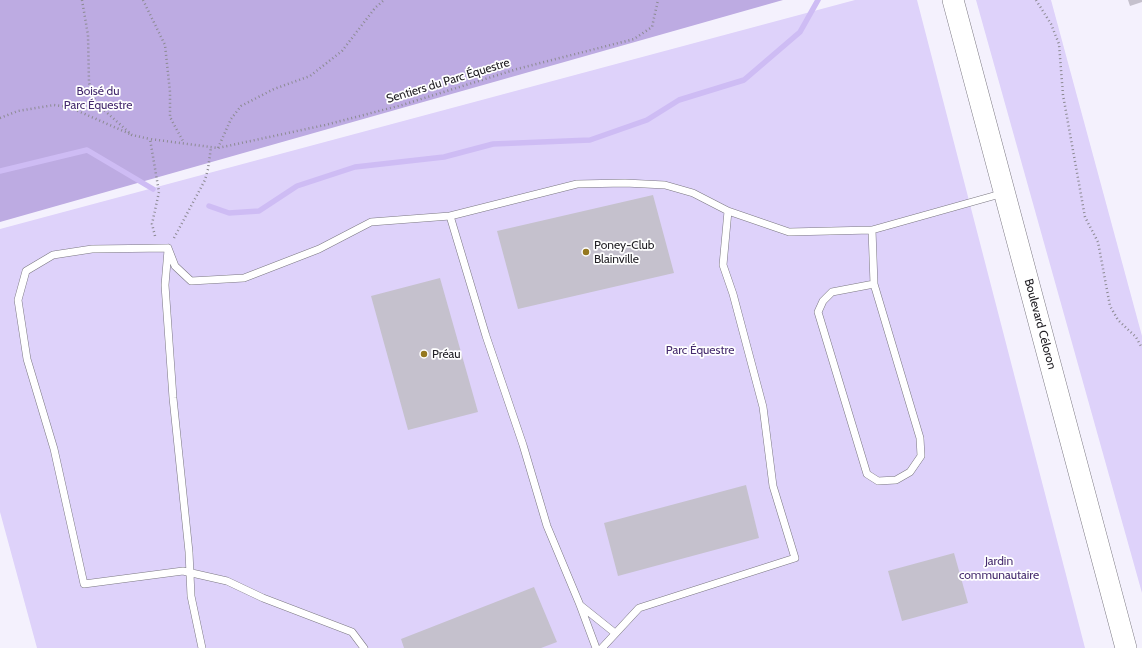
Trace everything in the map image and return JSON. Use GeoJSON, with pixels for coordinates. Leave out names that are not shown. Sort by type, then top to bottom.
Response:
{"type":"FeatureCollection","features":[{"type":"Feature","properties":{"kind":"street","name":"Boulevard Céloron"},"geometry":{"type":"LineString","coordinates":[[953,0],[1126,648]]}},
{"type":"Feature","properties":{"kind":"lane"},"geometry":{"type":"LineString","coordinates":[[168,248],[175,266],[191,281],[244,278],[320,249],[371,222],[450,216],[577,184],[625,183],[665,185],[692,193],[728,211],[789,232],[872,230],[1005,192]]}},
{"type":"Feature","properties":{"kind":"lane"},"geometry":{"type":"LineString","coordinates":[[602,648],[639,608],[795,558],[773,486],[763,407],[723,266],[728,211]]}},
{"type":"Feature","properties":{"kind":"lane"},"geometry":{"type":"LineString","coordinates":[[450,216],[486,336],[523,445],[546,526],[580,605],[596,648]]}},
{"type":"Feature","properties":{"kind":"lane"},"geometry":{"type":"LineString","coordinates":[[872,230],[874,284],[920,438],[920,456],[910,472],[896,480],[878,481],[867,474],[818,312],[823,301],[832,292],[874,284]]}},
{"type":"Feature","properties":{"kind":"lane"},"geometry":{"type":"LineString","coordinates":[[168,248],[92,249],[53,254],[26,271],[18,300],[27,359],[54,449],[84,584],[183,571],[190,572],[227,581],[263,598],[352,632],[364,648]]}},
{"type":"Feature","properties":{"kind":"lane"},"geometry":{"type":"LineString","coordinates":[[168,248],[165,285],[168,337],[191,596],[202,648]]}},
{"type":"Feature","properties":{"kind":"lane"},"geometry":{"type":"LineString","coordinates":[[580,605],[615,633]]}},
{"type":"Feature","properties":{"kind":"path","name":"Sentiers du Parc Équestre"},"geometry":{"type":"LineString","coordinates":[[82,0],[88,35],[89,83],[96,103],[132,135]]}},
{"type":"Feature","properties":{"kind":"path"},"geometry":{"type":"LineString","coordinates":[[143,0],[165,45],[170,92],[170,117],[184,144]]}},
{"type":"Feature","properties":{"kind":"path"},"geometry":{"type":"LineString","coordinates":[[218,148],[231,119],[241,106],[274,89],[310,76],[342,51],[375,8],[384,0]]}},
{"type":"Feature","properties":{"kind":"path","name":"Sentiers du Parc Équestre"},"geometry":{"type":"LineString","coordinates":[[0,118],[18,111],[54,105],[69,107],[132,135],[150,139],[218,148],[325,125],[402,105],[516,69],[634,39],[652,27],[658,0]]}},
{"type":"Feature","properties":{"kind":"path"},"geometry":{"type":"LineString","coordinates":[[1036,0],[1051,24],[1059,44],[1062,62],[1063,91],[1085,217],[1098,242],[1110,306],[1118,320],[1136,337],[1142,348]]}},
{"type":"Feature","properties":{"kind":"path"},"geometry":{"type":"LineString","coordinates":[[150,139],[159,192],[152,224],[157,248]]}},
{"type":"Feature","properties":{"kind":"path"},"geometry":{"type":"LineString","coordinates":[[168,248],[186,218],[205,180],[211,147]]}},
{"type":"Feature","properties":{"kind":"green space","name":"Boisé du Parc Équestre"},"geometry":{"type":"Polygon","coordinates":[[[0,0],[783,0],[0,222],[0,0]]]}},
{"type":"Feature","properties":{"kind":"green space","name":"Parc Équestre"},"geometry":{"type":"Polygon","coordinates":[[[855,0],[917,0],[1085,648],[37,648],[0,512],[0,229],[855,0]]]}},
{"type":"Feature","properties":{"kind":"green space"},"geometry":{"type":"Polygon","coordinates":[[[976,0],[1051,0],[1142,336],[1142,593],[976,0]]]}},
{"type":"Feature","properties":{"kind":"building"},"geometry":{"type":"Polygon","coordinates":[[[1128,0],[1142,0],[1142,2],[1130,6],[1128,0]]]}},
{"type":"Feature","properties":{"kind":"building","name":"Poney-Club Blainville"},"geometry":{"type":"Polygon","coordinates":[[[653,195],[674,273],[518,309],[497,231],[653,195]]]}},
{"type":"Feature","properties":{"kind":"building","name":"Préau"},"geometry":{"type":"Polygon","coordinates":[[[440,278],[478,412],[408,430],[371,296],[440,278]]]}},
{"type":"Feature","properties":{"kind":"building"},"geometry":{"type":"Polygon","coordinates":[[[746,485],[759,538],[618,576],[604,523],[746,485]]]}},
{"type":"Feature","properties":{"kind":"building"},"geometry":{"type":"Polygon","coordinates":[[[954,553],[968,603],[902,621],[888,571],[954,553]]]}},
{"type":"Feature","properties":{"kind":"building"},"geometry":{"type":"Polygon","coordinates":[[[534,587],[557,642],[541,648],[404,648],[401,639],[534,587]]]}},
{"type":"Feature","properties":{"kind":"waterway"},"geometry":{"type":"LineString","coordinates":[[209,206],[229,213],[259,211],[297,186],[355,167],[444,157],[493,144],[590,140],[647,120],[679,100],[744,80],[800,32],[818,0]]}},
{"type":"Feature","properties":{"kind":"waterway"},"geometry":{"type":"LineString","coordinates":[[0,171],[87,150],[153,189]]}},
{"type":"Feature","properties":{"kind":"place","name":"Poney-Club Blainville"},"geometry":{"type":"Point","coordinates":[586,252]}},
{"type":"Feature","properties":{"kind":"place","name":"Préau"},"geometry":{"type":"Point","coordinates":[424,354]}},
{"type":"Feature","properties":{"kind":"park label","name":"Jardin communautaire"},"geometry":{"type":"Point","coordinates":[999,568]}}]}
